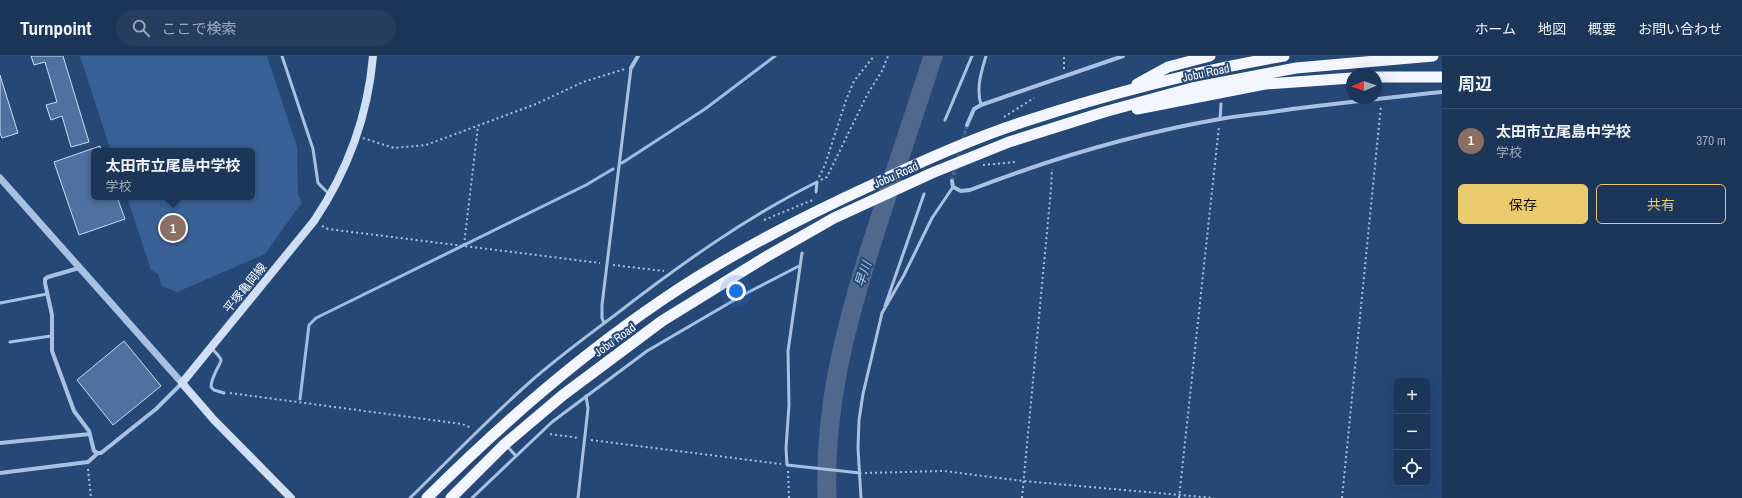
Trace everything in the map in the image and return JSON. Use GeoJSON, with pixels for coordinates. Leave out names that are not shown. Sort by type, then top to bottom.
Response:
{"type":"FeatureCollection","features":[{"type":"Feature","properties":{"kind":"highway"},"geometry":{"type":"LineString","coordinates":[[1124,91],[1168,67],[1210,56]]}},
{"type":"Feature","properties":{"kind":"highway","name":"Jobu Road"},"geometry":{"type":"LineString","coordinates":[[428,498],[518,412],[576,364],[663,299],[712,268],[769,235],[837,200],[936,155],[1025,121],[1124,91],[1236,64],[1284,56]]}},
{"type":"Feature","properties":{"kind":"highway","name":"Jobu Road"},"geometry":{"type":"LineString","coordinates":[[451,498],[505,444],[563,394],[662,321],[764,258],[834,218],[932,173],[1010,142],[1104,112],[1192,88],[1296,68],[1433,56]]}},
{"type":"Feature","properties":{"kind":"highway"},"geometry":{"type":"LineString","coordinates":[[1382,77],[1442,77]]}},
{"type":"Feature","properties":{"kind":"highway"},"geometry":{"type":"LineString","coordinates":[[1104,112],[1145,108],[1265,84],[1346,78]]}},
{"type":"Feature","properties":{"kind":"main road","name":"平塚亀岡線"},"geometry":{"type":"LineString","coordinates":[[182,384],[314,220],[330,195],[347,162],[357,136],[373,56]]}},
{"type":"Feature","properties":{"kind":"main road"},"geometry":{"type":"LineString","coordinates":[[182,384],[219,426],[292,498]]}},
{"type":"Feature","properties":{"kind":"street"},"geometry":{"type":"LineString","coordinates":[[631,68],[638,56]]}},
{"type":"Feature","properties":{"kind":"street"},"geometry":{"type":"LineString","coordinates":[[967,125],[974,109],[1123,56]]}},
{"type":"Feature","properties":{"kind":"street"},"geometry":{"type":"LineString","coordinates":[[1382,98],[1442,92]]}},
{"type":"Feature","properties":{"kind":"street"},"geometry":{"type":"LineString","coordinates":[[952,181],[953,187],[961,191],[970,190],[1025,169],[1136,137],[1220,119],[1346,103]]}},
{"type":"Feature","properties":{"kind":"street"},"geometry":{"type":"LineString","coordinates":[[0,178],[182,384],[156,409],[88,462],[0,473]]}},
{"type":"Feature","properties":{"kind":"street"},"geometry":{"type":"LineString","coordinates":[[79,268],[45,279],[52,315],[52,351],[74,411],[89,431],[94,451],[98,453]]}},
{"type":"Feature","properties":{"kind":"street"},"geometry":{"type":"LineString","coordinates":[[0,443],[90,434]]}},
{"type":"Feature","properties":{"kind":"lane"},"geometry":{"type":"LineString","coordinates":[[282,56],[313,148],[318,183],[330,195]]}},
{"type":"Feature","properties":{"kind":"lane"},"geometry":{"type":"LineString","coordinates":[[945,120],[972,56]]}},
{"type":"Feature","properties":{"kind":"lane"},"geometry":{"type":"LineString","coordinates":[[981,106],[978,93],[979,83],[986,56]]}},
{"type":"Feature","properties":{"kind":"lane"},"geometry":{"type":"LineString","coordinates":[[604,323],[601,312],[631,68]]}},
{"type":"Feature","properties":{"kind":"lane"},"geometry":{"type":"LineString","coordinates":[[1220,119],[1221,104]]}},
{"type":"Feature","properties":{"kind":"lane"},"geometry":{"type":"LineString","coordinates":[[816,192],[817,182]]}},
{"type":"Feature","properties":{"kind":"lane"},"geometry":{"type":"LineString","coordinates":[[410,498],[530,382],[604,323],[668,274],[744,224],[796,192],[817,182]]}},
{"type":"Feature","properties":{"kind":"lane"},"geometry":{"type":"LineString","coordinates":[[882,313],[904,275],[932,218],[953,187]]}},
{"type":"Feature","properties":{"kind":"lane"},"geometry":{"type":"LineString","coordinates":[[860,498],[858,448],[859,420],[863,394],[882,313],[924,194]]}},
{"type":"Feature","properties":{"kind":"lane"},"geometry":{"type":"LineString","coordinates":[[802,253],[788,351],[789,405],[786,448],[789,465],[859,473]]}},
{"type":"Feature","properties":{"kind":"lane"},"geometry":{"type":"LineString","coordinates":[[472,498],[544,430],[586,396],[647,351],[743,295],[799,266]]}},
{"type":"Feature","properties":{"kind":"lane"},"geometry":{"type":"LineString","coordinates":[[0,303],[47,294]]}},
{"type":"Feature","properties":{"kind":"lane"},"geometry":{"type":"LineString","coordinates":[[10,342],[51,336]]}},
{"type":"Feature","properties":{"kind":"lane"},"geometry":{"type":"LineString","coordinates":[[211,348],[221,359],[221,363],[212,376],[211,387],[214,390],[224,393]]}},
{"type":"Feature","properties":{"kind":"lane"},"geometry":{"type":"LineString","coordinates":[[578,498],[586,439],[588,408],[586,396]]}},
{"type":"Feature","properties":{"kind":"lane"},"geometry":{"type":"LineString","coordinates":[[505,444],[516,456]]}},
{"type":"Feature","properties":{"kind":"path"},"geometry":{"type":"LineString","coordinates":[[817,182],[825,165],[846,100],[854,81],[874,56]]}},
{"type":"Feature","properties":{"kind":"path"},"geometry":{"type":"LineString","coordinates":[[817,182],[827,177],[867,95],[882,71],[888,56]]}},
{"type":"Feature","properties":{"kind":"path"},"geometry":{"type":"LineString","coordinates":[[1064,56],[1064,76]]}},
{"type":"Feature","properties":{"kind":"path"},"geometry":{"type":"LineString","coordinates":[[357,136],[394,148],[426,145],[536,104],[583,82],[631,68]]}},
{"type":"Feature","properties":{"kind":"path"},"geometry":{"type":"LineString","coordinates":[[1000,119],[1034,98]]}},
{"type":"Feature","properties":{"kind":"path"},"geometry":{"type":"LineString","coordinates":[[1342,498],[1381,104]]}},
{"type":"Feature","properties":{"kind":"path"},"geometry":{"type":"LineString","coordinates":[[1179,496],[1220,119]]}},
{"type":"Feature","properties":{"kind":"path"},"geometry":{"type":"LineString","coordinates":[[464,245],[478,126]]}},
{"type":"Feature","properties":{"kind":"path"},"geometry":{"type":"LineString","coordinates":[[1022,498],[1051,197],[1052,161]]}},
{"type":"Feature","properties":{"kind":"path"},"geometry":{"type":"LineString","coordinates":[[978,165],[1015,162]]}},
{"type":"Feature","properties":{"kind":"path"},"geometry":{"type":"LineString","coordinates":[[758,223],[798,205]]}},
{"type":"Feature","properties":{"kind":"path"},"geometry":{"type":"LineString","coordinates":[[314,220],[328,229],[661,270],[668,274]]}},
{"type":"Feature","properties":{"kind":"path"},"geometry":{"type":"LineString","coordinates":[[224,393],[462,424],[478,431]]}},
{"type":"Feature","properties":{"kind":"path"},"geometry":{"type":"LineString","coordinates":[[544,430],[550,434],[789,465],[789,498]]}},
{"type":"Feature","properties":{"kind":"path"},"geometry":{"type":"LineString","coordinates":[[88,462],[91,498]]}},
{"type":"Feature","properties":{"kind":"path"},"geometry":{"type":"LineString","coordinates":[[859,473],[944,471],[1023,481],[1214,498]]}},
{"type":"Feature","properties":{"kind":"shaded area"},"geometry":{"type":"Polygon","coordinates":[[[80,56],[267,56],[297,147],[298,195],[302,202],[265,254],[177,292],[162,286],[158,274],[151,270],[128,200],[255,200],[255,148],[110,148],[80,56]]]}},
{"type":"Feature","properties":{"kind":"building"},"geometry":{"type":"Polygon","coordinates":[[[31,56],[63,56],[89,142],[71,147],[62,116],[51,120],[46,105],[57,102],[45,62],[34,65],[31,56]]]}},
{"type":"Feature","properties":{"kind":"building"},"geometry":{"type":"Polygon","coordinates":[[[0,75],[18,133],[2,138],[0,133],[0,75]]]}},
{"type":"Feature","properties":{"kind":"building"},"geometry":{"type":"Polygon","coordinates":[[[91,149],[91,200],[118,200],[125,219],[79,235],[54,162],[91,149]]]}},
{"type":"Feature","properties":{"kind":"building"},"geometry":{"type":"Polygon","coordinates":[[[124,341],[161,386],[113,425],[77,380],[124,341]]]}},
{"type":"Feature","properties":{"kind":"waterway"},"geometry":{"type":"LineString","coordinates":[[622,163],[705,109],[775,56]]}},
{"type":"Feature","properties":{"kind":"waterway","name":"早川"},"geometry":{"type":"LineString","coordinates":[[827,498],[827,466],[832,405],[843,345],[868,255],[933,56]]}},
{"type":"Feature","properties":{"kind":"waterway"},"geometry":{"type":"LineString","coordinates":[[300,399],[309,325],[316,318],[586,185],[613,169]]}},
{"type":"Feature","properties":{"kind":"tunnel"},"geometry":{"type":"LineString","coordinates":[[952,181],[967,125]]}},
{"type":"Feature","properties":{"kind":"place","name":"太田市立尾島中学校"},"geometry":{"type":"Point","coordinates":[173,228]}}]}
